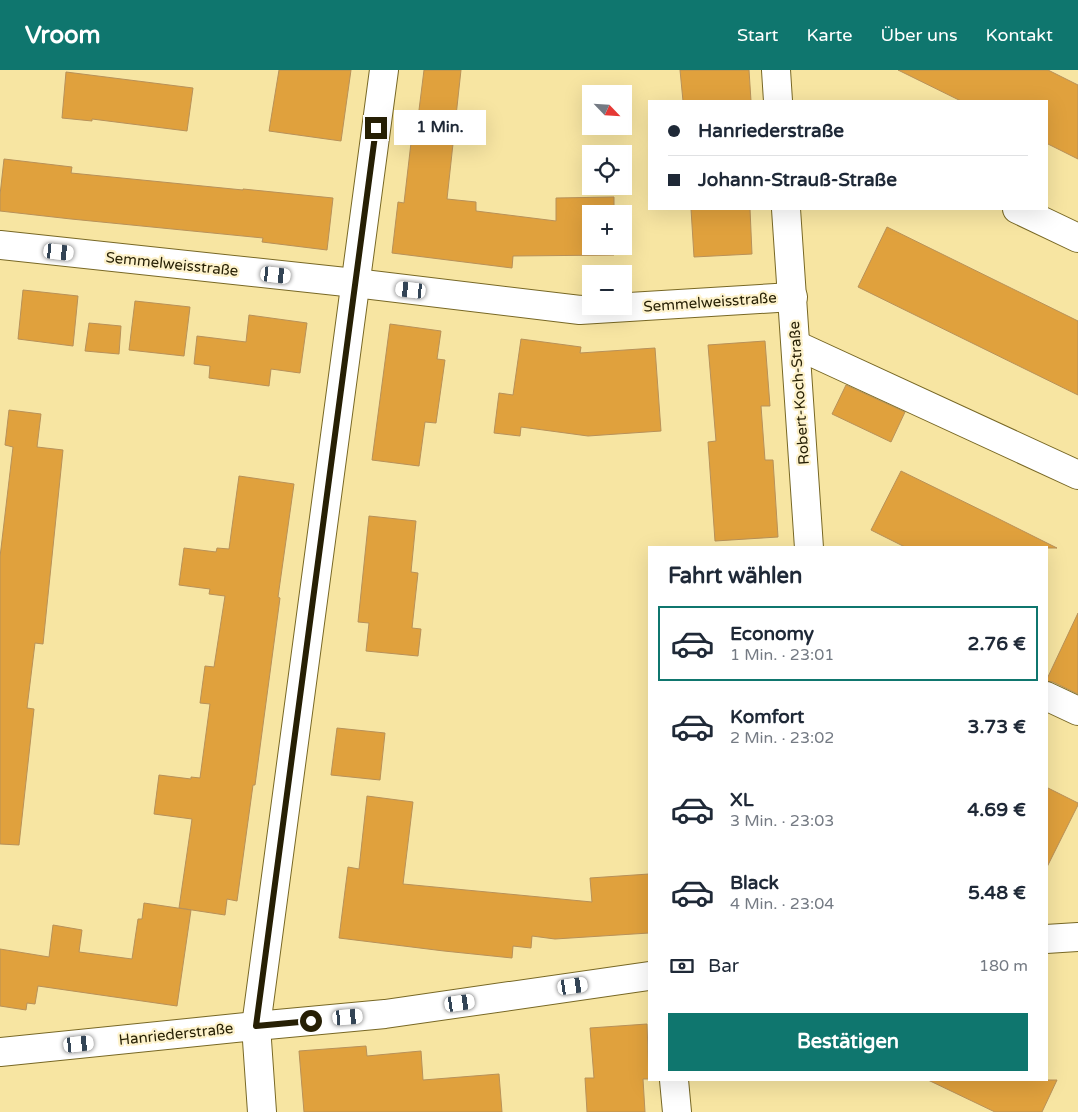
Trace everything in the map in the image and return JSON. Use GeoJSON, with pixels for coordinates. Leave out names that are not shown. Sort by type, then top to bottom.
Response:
{"type":"FeatureCollection","features":[{"type":"Feature","properties":{"kind":"street"},"geometry":{"type":"LineString","coordinates":[[262,1112],[256,1026],[384,70]]}},
{"type":"Feature","properties":{"kind":"street","name":"Robert-Koch-Straße"},"geometry":{"type":"LineString","coordinates":[[786,210],[809,546]]}},
{"type":"Feature","properties":{"kind":"street"},"geometry":{"type":"LineString","coordinates":[[1019,210],[1078,238]]}},
{"type":"Feature","properties":{"kind":"street","name":"Semmelweisstraße"},"geometry":{"type":"LineString","coordinates":[[0,245],[355,283],[580,310],[793,297]]}},
{"type":"Feature","properties":{"kind":"street"},"geometry":{"type":"LineString","coordinates":[[796,345],[1078,475]]}},
{"type":"Feature","properties":{"kind":"street"},"geometry":{"type":"LineString","coordinates":[[1048,697],[1078,711]]}},
{"type":"Feature","properties":{"kind":"street"},"geometry":{"type":"LineString","coordinates":[[1048,938],[1078,937]]}},
{"type":"Feature","properties":{"kind":"street","name":"Hanriederstraße"},"geometry":{"type":"LineString","coordinates":[[0,1052],[385,1014],[648,976]]}},
{"type":"Feature","properties":{"kind":"street"},"geometry":{"type":"LineString","coordinates":[[674,1081],[677,1112]]}},
{"type":"Feature","properties":{"kind":"building"},"geometry":{"type":"Polygon","coordinates":[[[279,70],[351,70],[341,141],[269,131],[279,70]]]}},
{"type":"Feature","properties":{"kind":"building"},"geometry":{"type":"Polygon","coordinates":[[[424,70],[461,70],[447,199],[476,202],[476,211],[556,221],[556,198],[614,197],[614,205],[582,205],[582,255],[614,255],[513,256],[512,268],[392,253],[398,202],[404,203],[414,117],[418,118],[424,70]]]}},
{"type":"Feature","properties":{"kind":"building"},"geometry":{"type":"Polygon","coordinates":[[[680,70],[749,70],[751,100],[683,100],[680,70]]]}},
{"type":"Feature","properties":{"kind":"building"},"geometry":{"type":"Polygon","coordinates":[[[898,70],[1048,70],[1078,85],[1078,159],[1048,144],[1048,100],[959,100],[898,70]]]}},
{"type":"Feature","properties":{"kind":"building"},"geometry":{"type":"Polygon","coordinates":[[[66,72],[193,88],[187,131],[92,119],[92,121],[62,118],[66,72]]]}},
{"type":"Feature","properties":{"kind":"building"},"geometry":{"type":"Polygon","coordinates":[[[4,159],[72,167],[71,173],[333,198],[327,250],[262,242],[263,238],[0,211],[4,159]]]}},
{"type":"Feature","properties":{"kind":"building"},"geometry":{"type":"Polygon","coordinates":[[[691,210],[750,210],[752,254],[694,257],[691,210]]]}},
{"type":"Feature","properties":{"kind":"building"},"geometry":{"type":"Polygon","coordinates":[[[887,227],[1078,321],[1078,395],[858,287],[887,227]]]}},
{"type":"Feature","properties":{"kind":"building"},"geometry":{"type":"Polygon","coordinates":[[[23,290],[78,296],[73,346],[18,339],[23,290]]]}},
{"type":"Feature","properties":{"kind":"building"},"geometry":{"type":"Polygon","coordinates":[[[135,301],[190,307],[184,356],[129,350],[135,301]]]}},
{"type":"Feature","properties":{"kind":"building"},"geometry":{"type":"Polygon","coordinates":[[[249,315],[307,323],[300,373],[271,369],[269,386],[209,378],[210,366],[194,364],[197,336],[246,342],[249,315]]]}},
{"type":"Feature","properties":{"kind":"building"},"geometry":{"type":"Polygon","coordinates":[[[89,323],[121,326],[119,354],[85,351],[89,323]]]}},
{"type":"Feature","properties":{"kind":"building"},"geometry":{"type":"Polygon","coordinates":[[[390,324],[441,331],[437,359],[445,360],[436,423],[425,422],[419,466],[372,460],[390,324]]]}},
{"type":"Feature","properties":{"kind":"building"},"geometry":{"type":"Polygon","coordinates":[[[521,339],[581,347],[580,353],[655,348],[661,431],[588,436],[521,427],[520,436],[494,433],[499,393],[513,395],[521,339]]]}},
{"type":"Feature","properties":{"kind":"building"},"geometry":{"type":"Polygon","coordinates":[[[765,341],[770,406],[761,406],[765,460],[773,460],[778,537],[715,541],[708,442],[716,441],[708,345],[765,341]]]}},
{"type":"Feature","properties":{"kind":"building"},"geometry":{"type":"Polygon","coordinates":[[[846,385],[905,412],[891,442],[832,414],[846,385]]]}},
{"type":"Feature","properties":{"kind":"building"},"geometry":{"type":"Polygon","coordinates":[[[9,410],[41,414],[37,447],[63,450],[43,644],[35,643],[27,708],[34,709],[19,845],[0,844],[0,557],[13,447],[5,445],[9,410]]]}},
{"type":"Feature","properties":{"kind":"building"},"geometry":{"type":"Polygon","coordinates":[[[901,471],[1057,548],[1048,548],[1048,546],[903,546],[871,530],[901,471]]]}},
{"type":"Feature","properties":{"kind":"building"},"geometry":{"type":"Polygon","coordinates":[[[239,476],[294,484],[255,785],[253,785],[237,901],[227,899],[225,915],[179,908],[192,819],[154,814],[159,775],[191,779],[191,777],[200,778],[210,704],[200,703],[205,666],[214,667],[225,596],[209,594],[210,589],[179,585],[184,548],[216,552],[217,548],[229,549],[239,476]]]}},
{"type":"Feature","properties":{"kind":"building"},"geometry":{"type":"Polygon","coordinates":[[[369,516],[416,521],[411,572],[418,573],[412,628],[421,629],[418,656],[366,651],[369,623],[358,622],[369,516]]]}},
{"type":"Feature","properties":{"kind":"building"},"geometry":{"type":"Polygon","coordinates":[[[1078,613],[1078,694],[1048,681],[1048,677],[1078,613]]]}},
{"type":"Feature","properties":{"kind":"building"},"geometry":{"type":"Polygon","coordinates":[[[337,728],[385,733],[380,780],[331,775],[337,728]]]}},
{"type":"Feature","properties":{"kind":"building"},"geometry":{"type":"Polygon","coordinates":[[[1048,788],[1078,803],[1048,865],[1048,788]]]}},
{"type":"Feature","properties":{"kind":"building"},"geometry":{"type":"Polygon","coordinates":[[[367,796],[413,802],[403,884],[592,902],[590,878],[648,874],[648,933],[555,939],[532,936],[531,948],[513,946],[512,958],[339,938],[348,867],[359,869],[367,796]]]}},
{"type":"Feature","properties":{"kind":"building"},"geometry":{"type":"Polygon","coordinates":[[[144,903],[191,910],[177,1006],[38,986],[35,1004],[27,1003],[26,1010],[0,1006],[0,949],[49,957],[53,925],[82,930],[79,952],[132,959],[138,919],[142,919],[144,903]]]}},
{"type":"Feature","properties":{"kind":"building"},"geometry":{"type":"Polygon","coordinates":[[[647,1024],[648,1079],[643,1079],[645,1112],[587,1112],[585,1078],[594,1078],[590,1028],[647,1024]]]}},
{"type":"Feature","properties":{"kind":"building"},"geometry":{"type":"Polygon","coordinates":[[[366,1046],[367,1056],[421,1051],[423,1080],[499,1074],[502,1112],[304,1112],[299,1051],[366,1046]]]}},
{"type":"Feature","properties":{"kind":"building"},"geometry":{"type":"Polygon","coordinates":[[[1057,1080],[1042,1112],[995,1112],[930,1081],[1057,1080]]]}},
{"type":"Feature","properties":{"kind":"route"},"geometry":{"type":"LineString","coordinates":[[311,1021],[256,1026],[376,128]]}}]}
